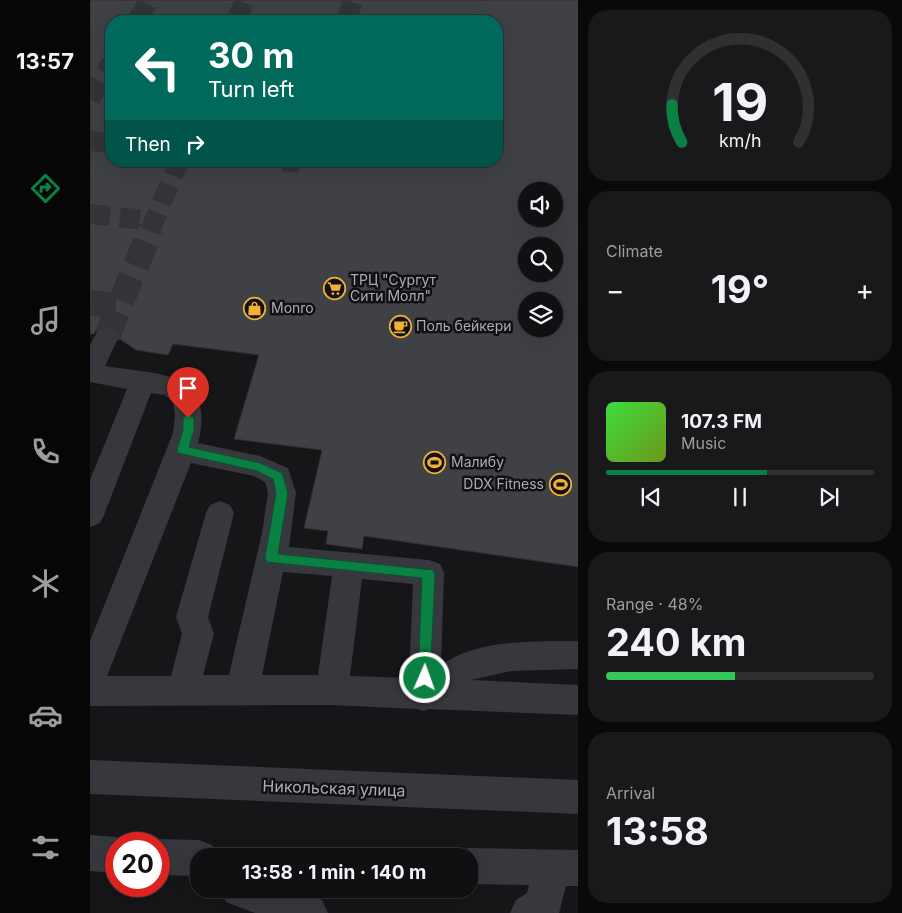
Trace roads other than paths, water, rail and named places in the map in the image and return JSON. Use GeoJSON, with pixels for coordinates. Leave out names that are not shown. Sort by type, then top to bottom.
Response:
{"type":"FeatureCollection","features":[{"type":"Feature","properties":{"kind":"street"},"geometry":{"type":"LineString","coordinates":[[107,336],[90,372],[172,387],[180,391],[188,406],[188,430],[182,450],[92,680],[183,690],[332,690],[424,696],[578,700]]}},
{"type":"Feature","properties":{"kind":"street"},"geometry":{"type":"LineString","coordinates":[[90,515],[143,381]]}},
{"type":"Feature","properties":{"kind":"street"},"geometry":{"type":"LineString","coordinates":[[182,450],[260,467],[278,476],[282,493],[271,558],[242,691]]}},
{"type":"Feature","properties":{"kind":"street"},"geometry":{"type":"LineString","coordinates":[[183,690],[198,634],[192,617],[220,513]]}},
{"type":"Feature","properties":{"kind":"street"},"geometry":{"type":"LineString","coordinates":[[271,558],[429,574],[424,696]]}},
{"type":"Feature","properties":{"kind":"street"},"geometry":{"type":"LineString","coordinates":[[332,690],[349,566]]}},
{"type":"Feature","properties":{"kind":"street"},"geometry":{"type":"LineString","coordinates":[[424,696],[467,666],[511,657],[578,655]]}},
{"type":"Feature","properties":{"kind":"street","name":"Никольская улица"},"geometry":{"type":"LineString","coordinates":[[90,777],[578,797]]}},
{"type":"Feature","properties":{"kind":"street"},"geometry":{"type":"LineString","coordinates":[[90,853],[105,854]]}},
{"type":"Feature","properties":{"kind":"street"},"geometry":{"type":"LineString","coordinates":[[478,866],[564,868],[544,904],[529,913]]}},
{"type":"Feature","properties":{"kind":"street"},"geometry":{"type":"LineString","coordinates":[[265,898],[309,913]]}},
{"type":"Feature","properties":{"kind":"tunnel"},"geometry":{"type":"LineString","coordinates":[[140,15],[149,0]]}},
{"type":"Feature","properties":{"kind":"tunnel"},"geometry":{"type":"LineString","coordinates":[[239,15],[245,0]]}},
{"type":"Feature","properties":{"kind":"tunnel"},"geometry":{"type":"LineString","coordinates":[[348,15],[353,0]]}},
{"type":"Feature","properties":{"kind":"tunnel"},"geometry":{"type":"LineString","coordinates":[[90,99],[105,73]]}},
{"type":"Feature","properties":{"kind":"tunnel"},"geometry":{"type":"LineString","coordinates":[[90,141],[105,142]]}},
{"type":"Feature","properties":{"kind":"tunnel"},"geometry":{"type":"LineString","coordinates":[[150,231],[177,167]]}},
{"type":"Feature","properties":{"kind":"tunnel"},"geometry":{"type":"LineString","coordinates":[[90,214],[154,221]]}},
{"type":"Feature","properties":{"kind":"tunnel"},"geometry":{"type":"LineString","coordinates":[[107,336],[151,229]]}},
{"type":"Feature","properties":{"kind":"tunnel"},"geometry":{"type":"LineString","coordinates":[[90,303],[119,306]]}},
{"type":"Feature","properties":{"kind":"place","name":"ТРЦ \"Сургут Сити Молл\""},"geometry":{"type":"Point","coordinates":[334,288]}},
{"type":"Feature","properties":{"kind":"place","name":"Monro"},"geometry":{"type":"Point","coordinates":[255,308]}},
{"type":"Feature","properties":{"kind":"place","name":"Поль бейкери"},"geometry":{"type":"Point","coordinates":[400,326]}},
{"type":"Feature","properties":{"kind":"place","name":"Малибу"},"geometry":{"type":"Point","coordinates":[435,462]}},
{"type":"Feature","properties":{"kind":"place","name":"DDX Fitness"},"geometry":{"type":"Point","coordinates":[560,484]}}]}
